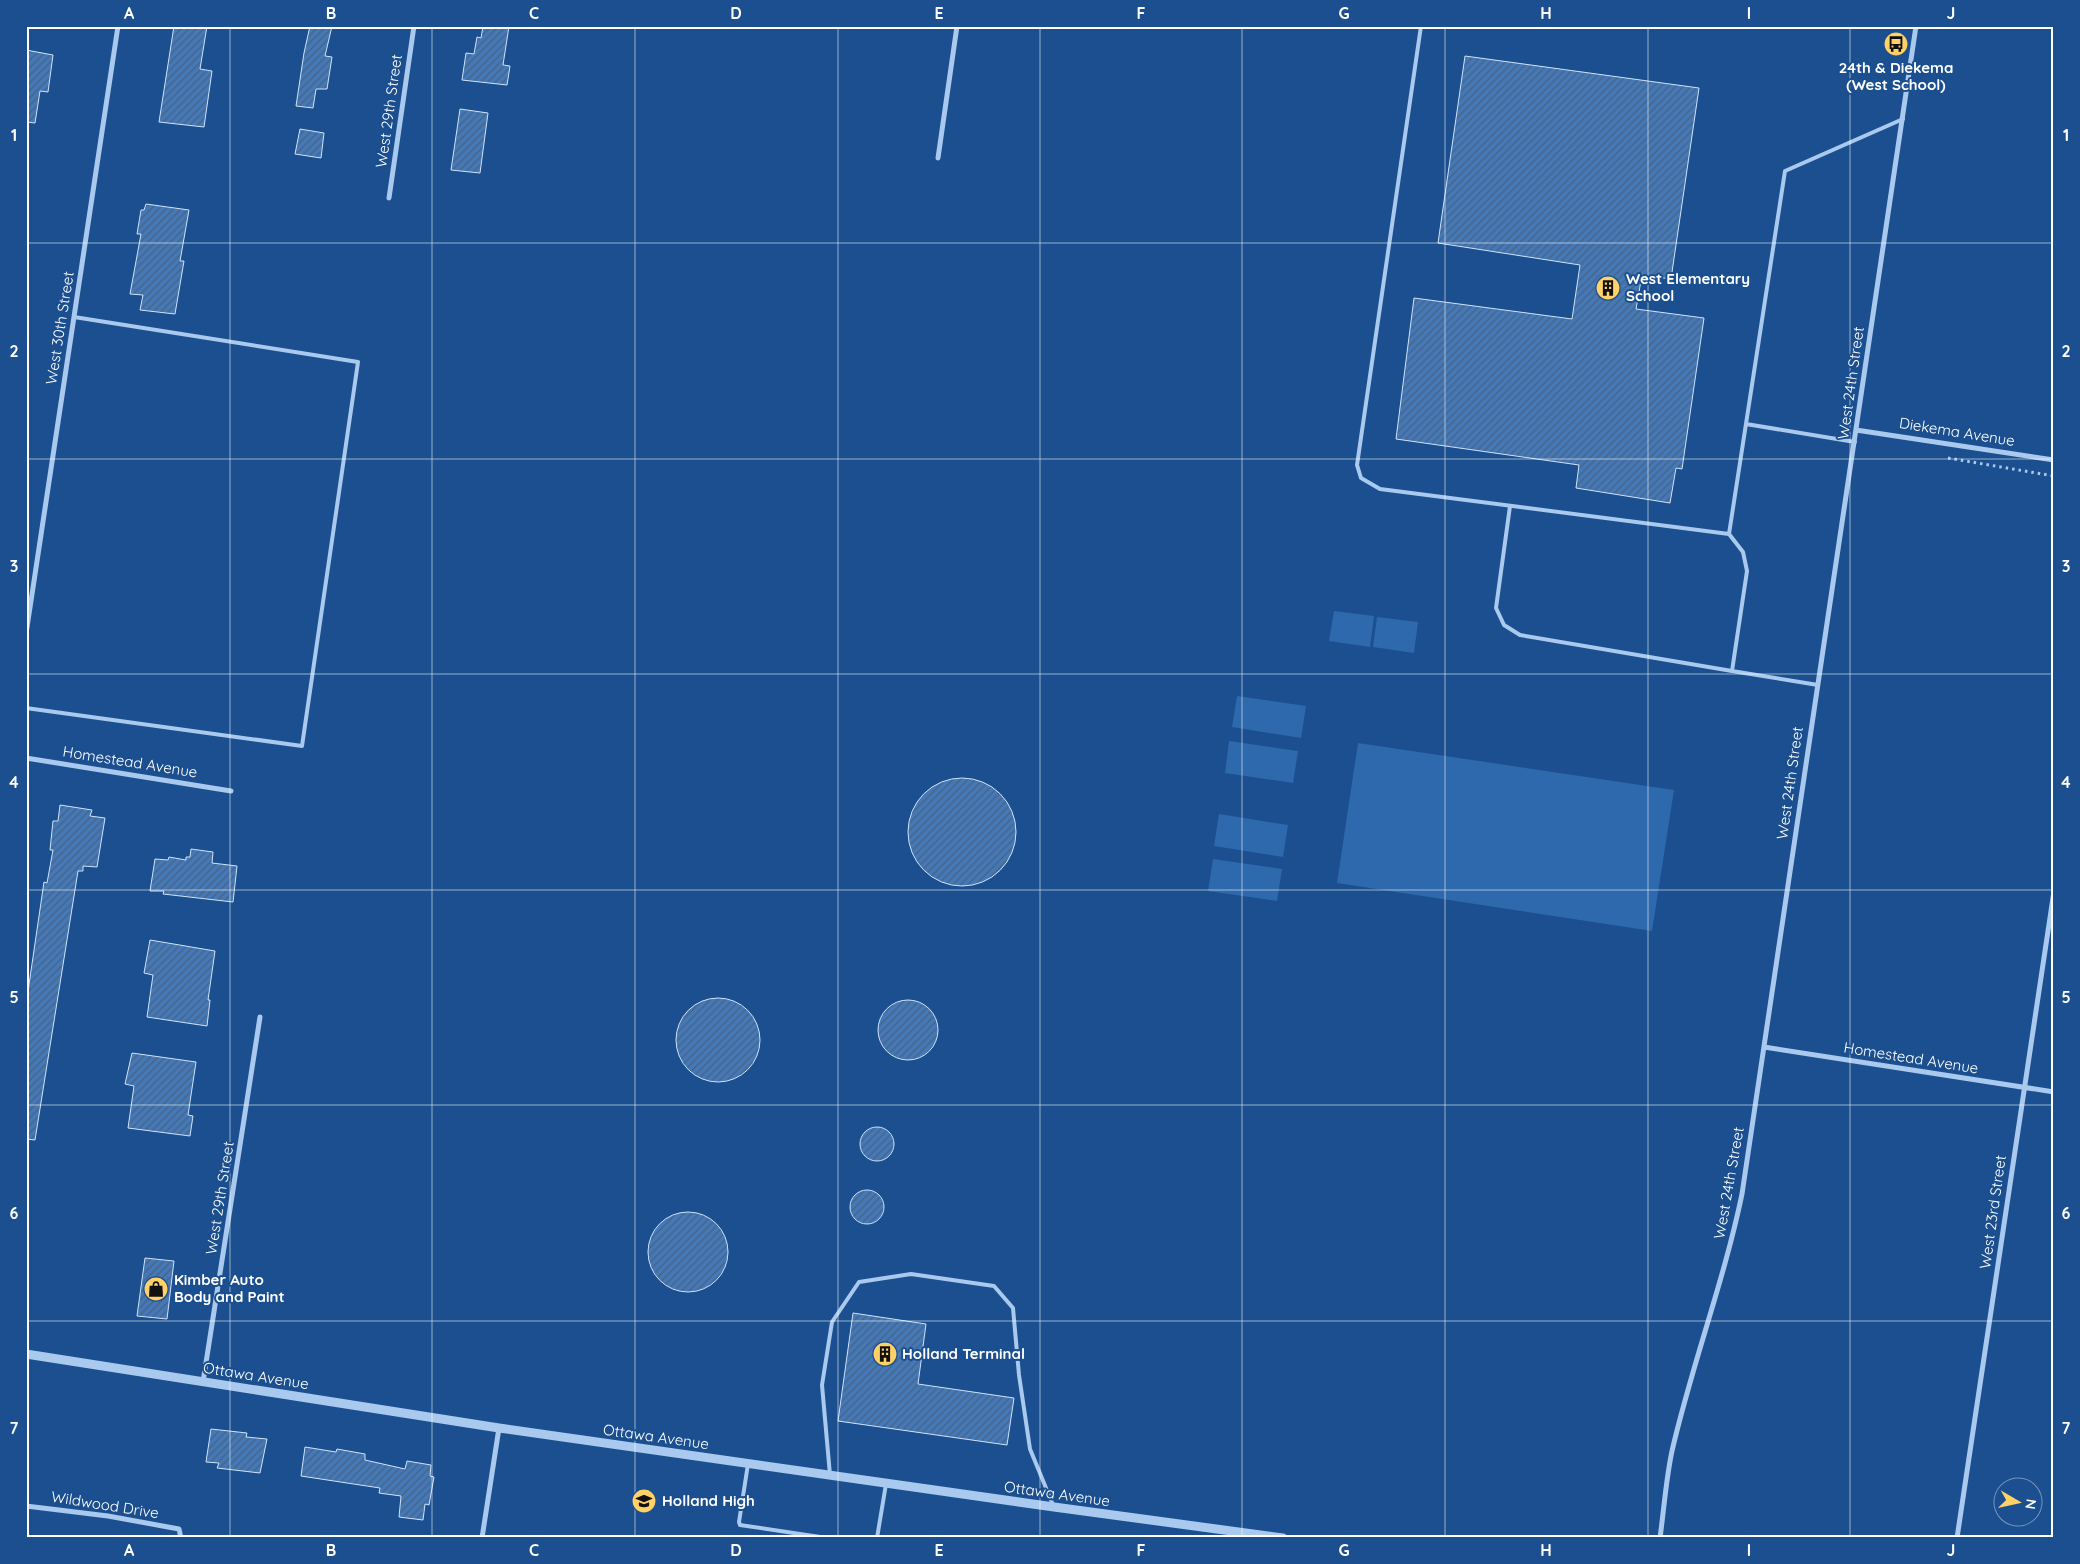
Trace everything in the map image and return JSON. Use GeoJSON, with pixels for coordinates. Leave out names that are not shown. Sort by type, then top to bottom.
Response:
{"type":"FeatureCollection","features":[{"type":"Feature","properties":{"kind":"street","name":"West 30th Street"},"geometry":{"type":"LineString","coordinates":[[26,634],[118,26]]}},
{"type":"Feature","properties":{"kind":"street","name":"West 29th Street"},"geometry":{"type":"LineString","coordinates":[[389,198],[414,26]]}},
{"type":"Feature","properties":{"kind":"street"},"geometry":{"type":"LineString","coordinates":[[938,158],[957,26]]}},
{"type":"Feature","properties":{"kind":"street","name":"West 24th Street"},"geometry":{"type":"LineString","coordinates":[[1660,1538],[1671,1454],[1681,1413],[1733,1240],[1742,1194],[1916,26]]}},
{"type":"Feature","properties":{"kind":"street","name":"Diekema Avenue"},"geometry":{"type":"LineString","coordinates":[[1856,430],[2054,460]]}},
{"type":"Feature","properties":{"kind":"street","name":"Homestead Avenue"},"geometry":{"type":"LineString","coordinates":[[26,758],[230,791]]}},
{"type":"Feature","properties":{"kind":"street","name":"West 23rd Street"},"geometry":{"type":"LineString","coordinates":[[1957,1538],[2054,891]]}},
{"type":"Feature","properties":{"kind":"street","name":"West 29th Street"},"geometry":{"type":"LineString","coordinates":[[203,1382],[260,1017]]}},
{"type":"Feature","properties":{"kind":"street","name":"Homestead Avenue"},"geometry":{"type":"LineString","coordinates":[[1764,1048],[2054,1092]]}},
{"type":"Feature","properties":{"kind":"street","name":"Ottawa Avenue"},"geometry":{"type":"LineString","coordinates":[[26,1354],[499,1428],[886,1484],[1283,1538]]}},
{"type":"Feature","properties":{"kind":"street"},"geometry":{"type":"LineString","coordinates":[[482,1538],[499,1428]]}},
{"type":"Feature","properties":{"kind":"street","name":"Wildwood Drive"},"geometry":{"type":"LineString","coordinates":[[26,1506],[108,1516],[179,1530],[181,1538]]}},
{"type":"Feature","properties":{"kind":"lane"},"geometry":{"type":"LineString","coordinates":[[1421,26],[1357,465],[1361,478],[1380,489],[1729,534],[1743,552],[1747,571],[1732,671]]}},
{"type":"Feature","properties":{"kind":"lane"},"geometry":{"type":"LineString","coordinates":[[1729,534],[1785,171],[1903,119]]}},
{"type":"Feature","properties":{"kind":"lane"},"geometry":{"type":"LineString","coordinates":[[26,708],[302,746],[358,362],[74,317]]}},
{"type":"Feature","properties":{"kind":"lane"},"geometry":{"type":"LineString","coordinates":[[1746,424],[1855,442]]}},
{"type":"Feature","properties":{"kind":"lane"},"geometry":{"type":"LineString","coordinates":[[1510,506],[1496,608],[1504,626],[1520,635],[1818,685]]}},
{"type":"Feature","properties":{"kind":"lane"},"geometry":{"type":"LineString","coordinates":[[830,1476],[822,1385],[832,1322],[859,1282],[911,1274],[994,1286],[1013,1308],[1019,1375],[1030,1449],[1054,1507]]}},
{"type":"Feature","properties":{"kind":"lane"},"geometry":{"type":"LineString","coordinates":[[748,1464],[740,1525],[827,1538]]}},
{"type":"Feature","properties":{"kind":"lane"},"geometry":{"type":"LineString","coordinates":[[877,1538],[886,1484]]}},
{"type":"Feature","properties":{"kind":"path"},"geometry":{"type":"LineString","coordinates":[[1941,457],[2054,476]]}},
{"type":"Feature","properties":{"kind":"shaded area"},"geometry":{"type":"Polygon","coordinates":[[[1334,611],[1374,616],[1370,647],[1329,641],[1334,611]]]}},
{"type":"Feature","properties":{"kind":"shaded area"},"geometry":{"type":"Polygon","coordinates":[[[1377,617],[1418,622],[1414,653],[1373,647],[1377,617]]]}},
{"type":"Feature","properties":{"kind":"shaded area"},"geometry":{"type":"Polygon","coordinates":[[[1237,696],[1306,706],[1301,738],[1232,727],[1237,696]]]}},
{"type":"Feature","properties":{"kind":"shaded area"},"geometry":{"type":"Polygon","coordinates":[[[1229,741],[1298,751],[1293,783],[1225,773],[1229,741]]]}},
{"type":"Feature","properties":{"kind":"shaded area"},"geometry":{"type":"Polygon","coordinates":[[[1358,743],[1674,790],[1652,931],[1337,883],[1358,743]]]}},
{"type":"Feature","properties":{"kind":"shaded area"},"geometry":{"type":"Polygon","coordinates":[[[1219,814],[1288,825],[1283,857],[1214,846],[1219,814]]]}},
{"type":"Feature","properties":{"kind":"shaded area"},"geometry":{"type":"Polygon","coordinates":[[[1213,859],[1282,869],[1277,901],[1208,891],[1213,859]]]}},
{"type":"Feature","properties":{"kind":"building"},"geometry":{"type":"Polygon","coordinates":[[[174,26],[207,26],[200,69],[212,71],[204,127],[159,122],[174,26]]]}},
{"type":"Feature","properties":{"kind":"building"},"geometry":{"type":"Polygon","coordinates":[[[310,26],[332,26],[325,56],[332,57],[327,89],[316,89],[313,108],[296,106],[310,26]]]}},
{"type":"Feature","properties":{"kind":"building"},"geometry":{"type":"Polygon","coordinates":[[[483,26],[509,26],[503,65],[510,66],[507,85],[462,80],[466,53],[474,54],[477,37],[481,38],[483,26]]]}},
{"type":"Feature","properties":{"kind":"building"},"geometry":{"type":"Polygon","coordinates":[[[26,50],[53,55],[48,92],[40,91],[35,123],[26,122],[26,50]]]}},
{"type":"Feature","properties":{"kind":"building","name":"West Elementary School"},"geometry":{"type":"Polygon","coordinates":[[[1465,56],[1699,88],[1671,279],[1642,275],[1636,309],[1704,318],[1682,469],[1676,468],[1670,503],[1576,488],[1579,465],[1396,439],[1414,298],[1572,319],[1580,265],[1438,243],[1465,56]]]}},
{"type":"Feature","properties":{"kind":"building"},"geometry":{"type":"Polygon","coordinates":[[[460,109],[488,113],[480,173],[451,170],[460,109]]]}},
{"type":"Feature","properties":{"kind":"building"},"geometry":{"type":"Polygon","coordinates":[[[300,129],[324,133],[321,158],[295,154],[300,129]]]}},
{"type":"Feature","properties":{"kind":"building"},"geometry":{"type":"Polygon","coordinates":[[[146,204],[189,210],[180,261],[184,261],[175,314],[140,310],[143,295],[130,294],[141,234],[137,234],[141,210],[144,210],[146,204]]]}},
{"type":"Feature","properties":{"kind":"building"},"geometry":{"type":"Polygon","coordinates":[[[962,778],[983,782],[1001,793],[1012,811],[1016,832],[1012,853],[1001,871],[983,882],[962,886],[941,882],[923,871],[912,853],[908,832],[912,811],[923,793],[941,782],[962,778]]]}},
{"type":"Feature","properties":{"kind":"building"},"geometry":{"type":"Polygon","coordinates":[[[60,805],[92,810],[90,816],[105,818],[97,867],[83,866],[83,871],[78,871],[35,1140],[26,1139],[26,1005],[44,882],[47,883],[53,850],[50,850],[53,821],[58,821],[60,805]]]}},
{"type":"Feature","properties":{"kind":"building"},"geometry":{"type":"Polygon","coordinates":[[[191,849],[213,852],[212,863],[237,866],[233,902],[163,894],[164,891],[150,891],[155,859],[168,860],[169,857],[186,860],[186,857],[190,857],[191,849]]]}},
{"type":"Feature","properties":{"kind":"building"},"geometry":{"type":"Polygon","coordinates":[[[150,940],[215,951],[208,1000],[210,1000],[207,1026],[147,1017],[153,975],[144,973],[150,940]]]}},
{"type":"Feature","properties":{"kind":"building"},"geometry":{"type":"Polygon","coordinates":[[[718,998],[734,1001],[748,1010],[757,1024],[760,1040],[757,1056],[748,1070],[734,1079],[718,1082],[702,1079],[688,1070],[679,1056],[676,1040],[679,1024],[688,1010],[702,1001],[718,998]]]}},
{"type":"Feature","properties":{"kind":"building"},"geometry":{"type":"Polygon","coordinates":[[[902,1000],[914,1000],[925,1005],[933,1013],[938,1024],[936,1042],[925,1055],[914,1060],[902,1060],[891,1055],[883,1047],[878,1036],[878,1024],[883,1013],[891,1005],[902,1000]]]}},
{"type":"Feature","properties":{"kind":"building"},"geometry":{"type":"Polygon","coordinates":[[[132,1053],[196,1062],[188,1115],[193,1116],[190,1136],[128,1128],[134,1086],[125,1084],[132,1053]]]}},
{"type":"Feature","properties":{"kind":"building"},"geometry":{"type":"Polygon","coordinates":[[[877,1127],[889,1132],[894,1144],[889,1156],[877,1161],[865,1156],[860,1144],[865,1132],[877,1127]]]}},
{"type":"Feature","properties":{"kind":"building"},"geometry":{"type":"Polygon","coordinates":[[[867,1190],[874,1191],[879,1195],[883,1200],[883,1214],[879,1219],[874,1223],[867,1224],[860,1223],[855,1219],[851,1214],[850,1207],[851,1200],[855,1195],[860,1191],[867,1190]]]}},
{"type":"Feature","properties":{"kind":"building"},"geometry":{"type":"Polygon","coordinates":[[[688,1212],[703,1215],[716,1224],[725,1237],[728,1252],[725,1267],[716,1280],[703,1289],[688,1292],[673,1289],[660,1280],[651,1267],[648,1252],[651,1237],[660,1224],[673,1215],[688,1212]]]}},
{"type":"Feature","properties":{"kind":"building","name":"Kimber Auto Body and Paint"},"geometry":{"type":"Polygon","coordinates":[[[145,1258],[174,1261],[167,1319],[137,1316],[145,1258]]]}},
{"type":"Feature","properties":{"kind":"building","name":"Holland Terminal"},"geometry":{"type":"Polygon","coordinates":[[[853,1313],[926,1324],[918,1384],[1014,1398],[1007,1445],[838,1421],[853,1313]]]}},
{"type":"Feature","properties":{"kind":"building"},"geometry":{"type":"Polygon","coordinates":[[[211,1429],[247,1433],[246,1437],[267,1439],[260,1473],[217,1468],[219,1463],[206,1462],[211,1429]]]}},
{"type":"Feature","properties":{"kind":"building"},"geometry":{"type":"Polygon","coordinates":[[[305,1447],[336,1452],[337,1449],[365,1454],[365,1460],[405,1469],[407,1461],[431,1465],[430,1476],[434,1477],[429,1505],[425,1504],[423,1520],[399,1517],[401,1496],[379,1493],[380,1488],[301,1476],[305,1447]]]}},
{"type":"Feature","properties":{"kind":"place","name":"24th & Diekema (West School)"},"geometry":{"type":"Point","coordinates":[1896,44]}},
{"type":"Feature","properties":{"kind":"place","name":"West Elementary School"},"geometry":{"type":"Point","coordinates":[1608,288]}},
{"type":"Feature","properties":{"kind":"place","name":"Kimber Auto Body and Paint"},"geometry":{"type":"Point","coordinates":[156,1289]}},
{"type":"Feature","properties":{"kind":"place","name":"Holland Terminal"},"geometry":{"type":"Point","coordinates":[885,1354]}},
{"type":"Feature","properties":{"kind":"place","name":"Holland High"},"geometry":{"type":"Point","coordinates":[644,1501]}}]}
